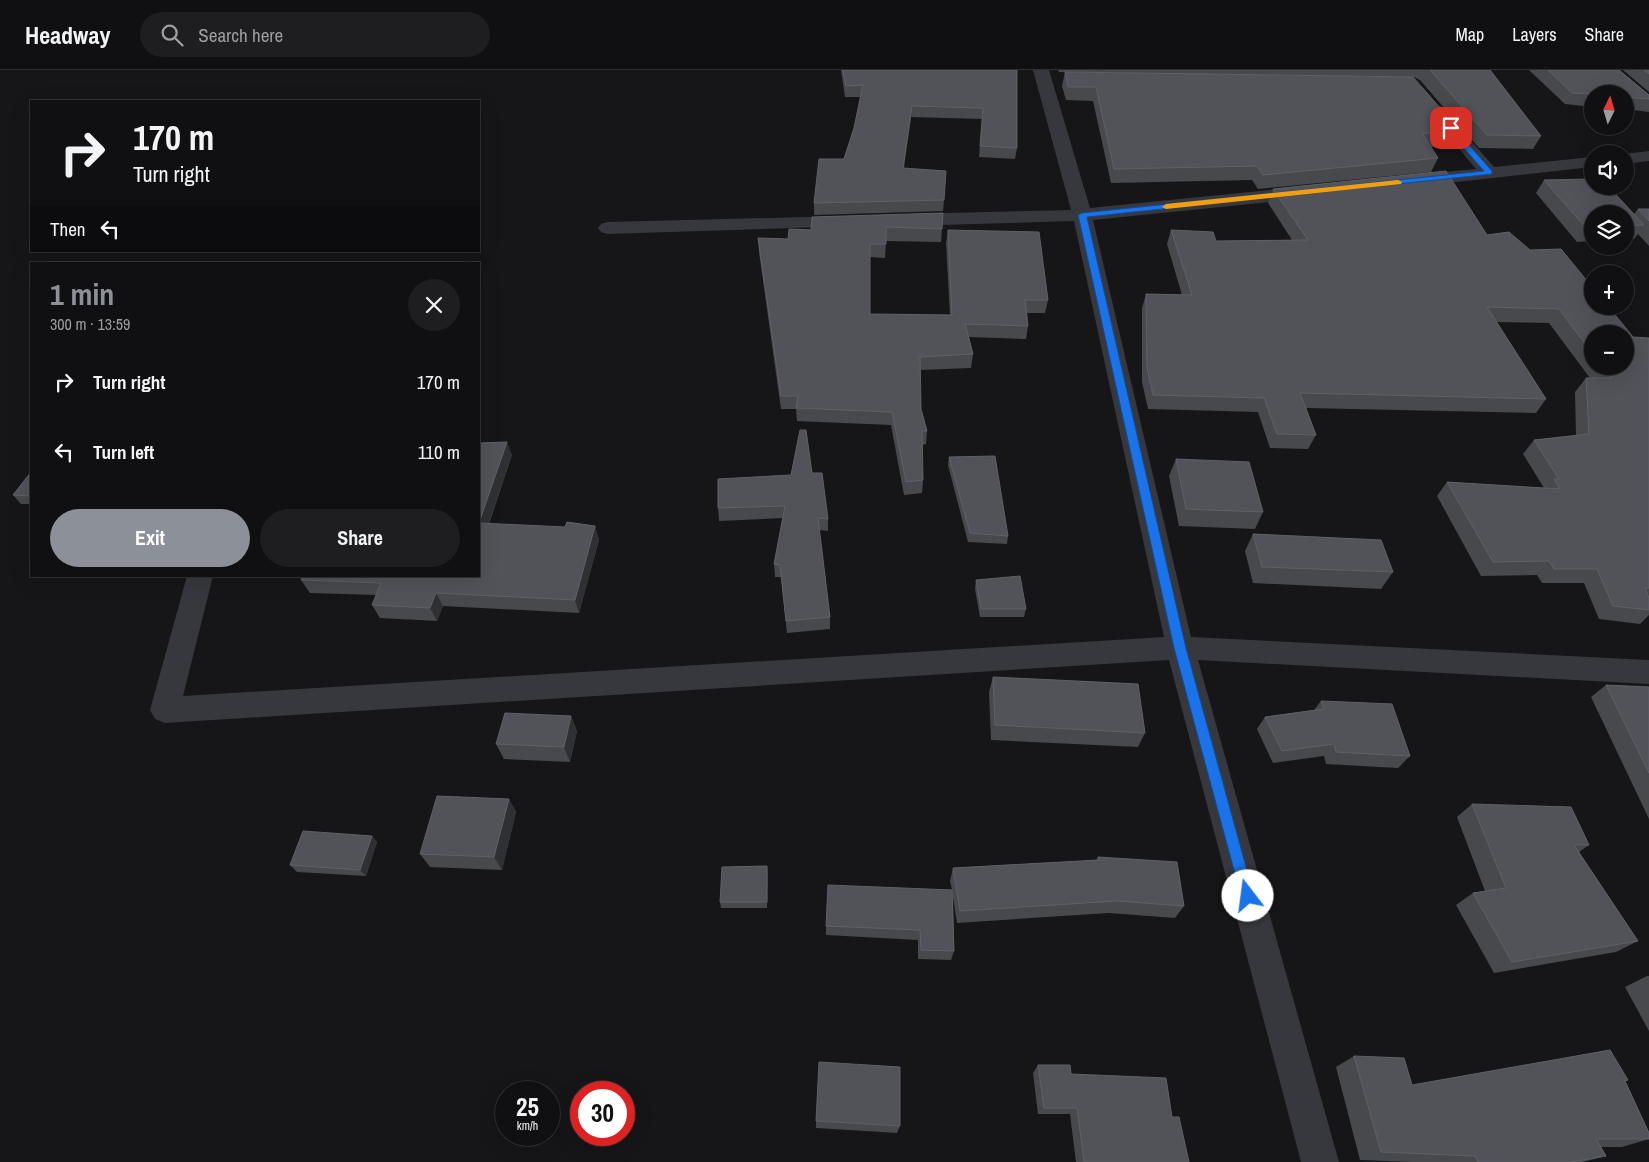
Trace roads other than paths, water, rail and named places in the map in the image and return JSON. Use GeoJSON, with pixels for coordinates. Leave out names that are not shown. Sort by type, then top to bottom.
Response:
{"type":"FeatureCollection","features":[{"type":"Feature","properties":{"kind":"street"},"geometry":{"type":"LineString","coordinates":[[1049,76],[1180,648],[1320,1162]]}},
{"type":"Feature","properties":{"kind":"street"},"geometry":{"type":"LineString","coordinates":[[1425,98],[1489,173]]}},
{"type":"Feature","properties":{"kind":"street"},"geometry":{"type":"LineString","coordinates":[[1634,158],[1649,156]]}},
{"type":"Feature","properties":{"kind":"street"},"geometry":{"type":"LineString","coordinates":[[1390,183],[1584,163]]}},
{"type":"Feature","properties":{"kind":"street"},"geometry":{"type":"LineString","coordinates":[[885,221],[1082,215],[1330,190]]}},
{"type":"Feature","properties":{"kind":"street"},"geometry":{"type":"LineString","coordinates":[[608,228],[865,221]]}},
{"type":"Feature","properties":{"kind":"street"},"geometry":{"type":"LineString","coordinates":[[200,577],[165,710],[1180,648],[1649,672]]}}]}
